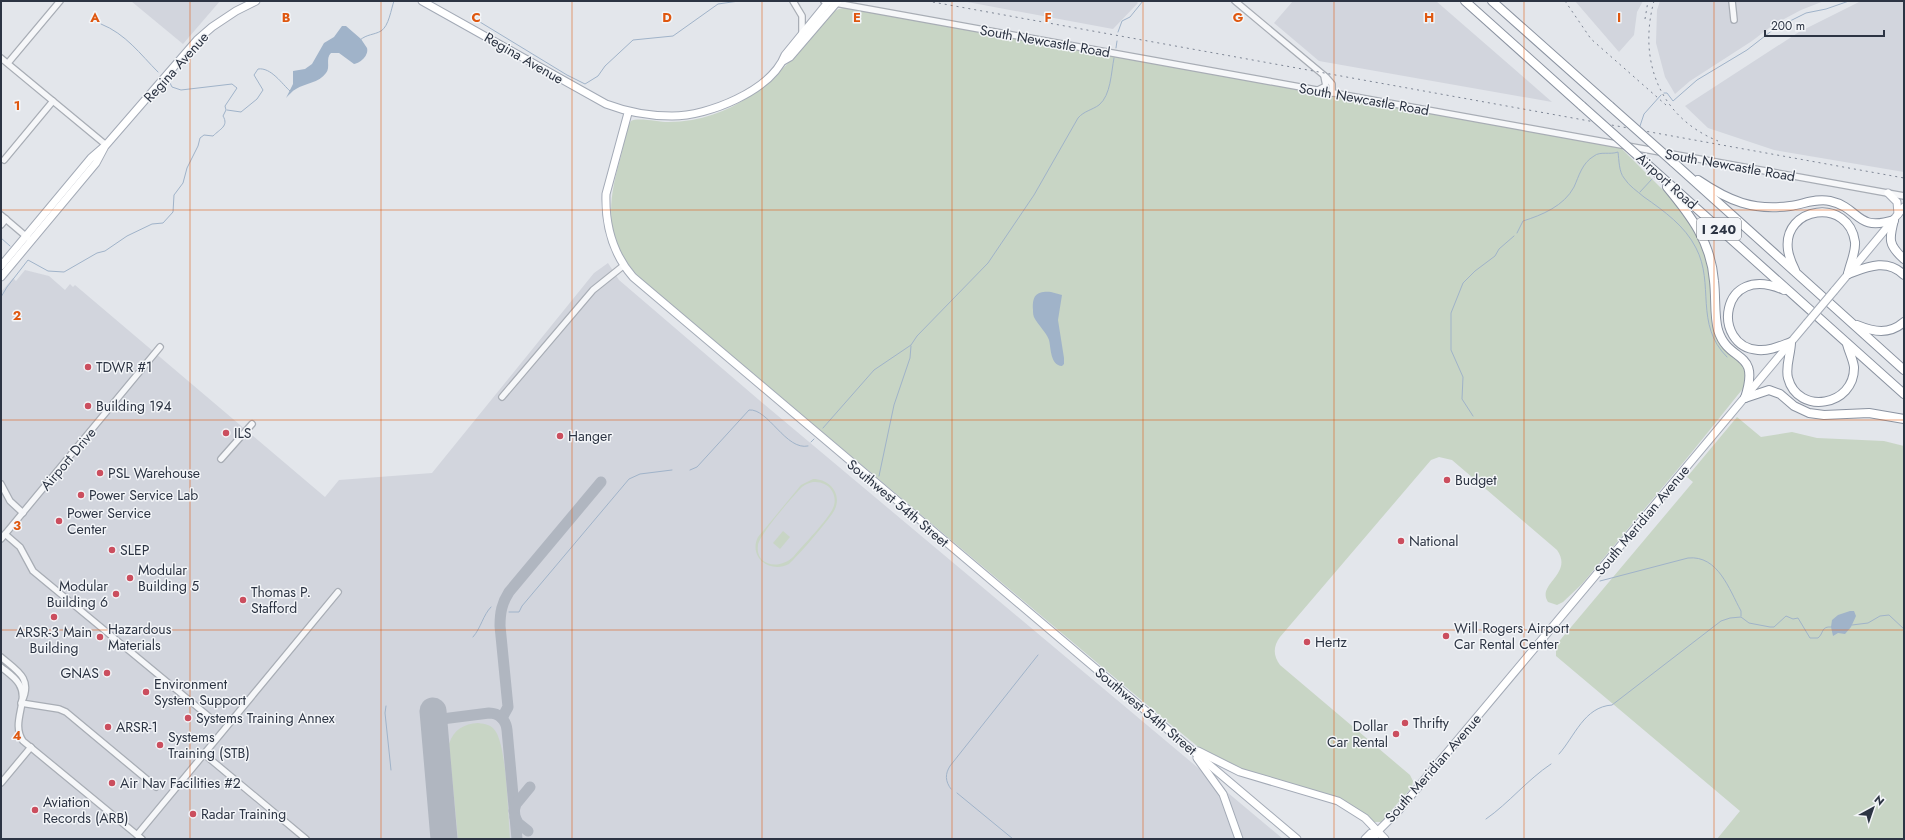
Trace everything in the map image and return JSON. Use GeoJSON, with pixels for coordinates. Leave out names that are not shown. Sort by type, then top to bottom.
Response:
{"type":"FeatureCollection","features":[{"type":"Feature","properties":{"kind":"highway","name":"Airport Road"},"geometry":{"type":"LineString","coordinates":[[1465,1],[1904,394]]}},
{"type":"Feature","properties":{"kind":"highway","name":"Airport Road"},"geometry":{"type":"LineString","coordinates":[[1492,1],[1904,370]]}},
{"type":"Feature","properties":{"kind":"highway"},"geometry":{"type":"LineString","coordinates":[[1647,164],[1689,213],[1702,235],[1713,269],[1719,332],[1728,346],[1744,360],[1750,369],[1750,381],[1745,398]]}},
{"type":"Feature","properties":{"kind":"highway"},"geometry":{"type":"LineString","coordinates":[[1684,172],[1718,194],[1742,204],[1772,207],[1822,200],[1843,206],[1869,224],[1882,224],[1896,217]]}},
{"type":"Feature","properties":{"kind":"highway"},"geometry":{"type":"LineString","coordinates":[[1797,275],[1788,250],[1790,234],[1793,227],[1805,215],[1821,211],[1836,215],[1847,223],[1851,229],[1855,243],[1855,250],[1848,274]]}},
{"type":"Feature","properties":{"kind":"highway"},"geometry":{"type":"LineString","coordinates":[[1896,217],[1890,242],[1895,252],[1904,259]]}},
{"type":"Feature","properties":{"kind":"highway"},"geometry":{"type":"LineString","coordinates":[[1848,274],[1881,264],[1897,269],[1904,275]]}},
{"type":"Feature","properties":{"kind":"highway"},"geometry":{"type":"LineString","coordinates":[[1792,294],[1771,284],[1758,283],[1745,287],[1734,296],[1728,315],[1729,327],[1734,336],[1749,348],[1767,350],[1791,342],[1787,370],[1790,384],[1803,398],[1821,403],[1832,401],[1842,395],[1852,380],[1853,360],[1846,341]]}},
{"type":"Feature","properties":{"kind":"highway"},"geometry":{"type":"LineString","coordinates":[[1850,322],[1878,332],[1891,330],[1904,322]]}},
{"type":"Feature","properties":{"kind":"highway"},"geometry":{"type":"LineString","coordinates":[[1745,398],[1769,390],[1780,394],[1794,406],[1809,413],[1869,413],[1904,419]]}},
{"type":"Feature","properties":{"kind":"main road","name":"Regina Avenue"},"geometry":{"type":"LineString","coordinates":[[1,277],[91,158],[106,145],[197,40],[212,27],[236,11],[256,1]]}},
{"type":"Feature","properties":{"kind":"main road","name":"Regina Avenue"},"geometry":{"type":"LineString","coordinates":[[422,1],[581,91],[628,113]]}},
{"type":"Feature","properties":{"kind":"main road"},"geometry":{"type":"LineString","coordinates":[[783,61],[785,55],[802,34],[831,2]]}},
{"type":"Feature","properties":{"kind":"main road"},"geometry":{"type":"LineString","coordinates":[[628,113],[672,116],[715,108],[742,96],[769,78],[783,61],[790,57],[831,2]]}},
{"type":"Feature","properties":{"kind":"main road","name":"Southwest 54th Street"},"geometry":{"type":"LineString","coordinates":[[628,113],[606,194],[606,219],[611,242],[623,266],[652,295],[1298,839]]}},
{"type":"Feature","properties":{"kind":"main road"},"geometry":{"type":"LineString","coordinates":[[1888,193],[1897,202],[1896,217]]}},
{"type":"Feature","properties":{"kind":"main road","name":"South Meridian Avenue"},"geometry":{"type":"LineString","coordinates":[[1374,839],[1378,831],[1414,793],[1904,207]]}},
{"type":"Feature","properties":{"kind":"main road","name":"Regina Avenue"},"geometry":{"type":"LineString","coordinates":[[1,266],[29,238]]}},
{"type":"Feature","properties":{"kind":"main road"},"geometry":{"type":"LineString","coordinates":[[1186,744],[1240,772],[1338,801],[1354,810],[1385,839]]}},
{"type":"Feature","properties":{"kind":"main road"},"geometry":{"type":"LineString","coordinates":[[1186,744],[1223,794],[1239,839]]}},
{"type":"Feature","properties":{"kind":"main road","name":"South Meridian Avenue"},"geometry":{"type":"LineString","coordinates":[[1365,839],[1371,833],[1378,831]]}},
{"type":"Feature","properties":{"kind":"street"},"geometry":{"type":"LineString","coordinates":[[8,63],[60,1]]}},
{"type":"Feature","properties":{"kind":"street"},"geometry":{"type":"LineString","coordinates":[[793,1],[800,9],[802,16],[802,34]]}},
{"type":"Feature","properties":{"kind":"street"},"geometry":{"type":"LineString","coordinates":[[1235,1],[1323,74],[1332,84],[1332,93]]}},
{"type":"Feature","properties":{"kind":"street"},"geometry":{"type":"LineString","coordinates":[[1732,1],[1734,20]]}},
{"type":"Feature","properties":{"kind":"street","name":"South Newcastle Road"},"geometry":{"type":"LineString","coordinates":[[831,2],[1904,196]]}},
{"type":"Feature","properties":{"kind":"street"},"geometry":{"type":"LineString","coordinates":[[1,58],[106,145]]}},
{"type":"Feature","properties":{"kind":"street"},"geometry":{"type":"LineString","coordinates":[[1318,90],[1324,88],[1326,84],[1323,74]]}},
{"type":"Feature","properties":{"kind":"street"},"geometry":{"type":"LineString","coordinates":[[4,160],[53,101]]}},
{"type":"Feature","properties":{"kind":"street"},"geometry":{"type":"LineString","coordinates":[[1,215],[29,238]]}},
{"type":"Feature","properties":{"kind":"street"},"geometry":{"type":"LineString","coordinates":[[1,225],[6,219]]}},
{"type":"Feature","properties":{"kind":"street"},"geometry":{"type":"LineString","coordinates":[[502,397],[593,290],[623,266]]}},
{"type":"Feature","properties":{"kind":"street","name":"Airport Drive"},"geometry":{"type":"LineString","coordinates":[[3,537],[160,347]]}},
{"type":"Feature","properties":{"kind":"street"},"geometry":{"type":"LineString","coordinates":[[221,459],[252,424]]}},
{"type":"Feature","properties":{"kind":"street"},"geometry":{"type":"LineString","coordinates":[[1,484],[10,501],[23,513]]}},
{"type":"Feature","properties":{"kind":"street"},"geometry":{"type":"LineString","coordinates":[[3,537],[20,547],[33,571],[213,720]]}},
{"type":"Feature","properties":{"kind":"street"},"geometry":{"type":"LineString","coordinates":[[10,665],[2,671],[19,684],[22,689],[18,730],[23,741],[140,837],[204,754],[338,592]]}},
{"type":"Feature","properties":{"kind":"street"},"geometry":{"type":"LineString","coordinates":[[1,657],[25,680],[26,693],[21,703]]}},
{"type":"Feature","properties":{"kind":"street"},"geometry":{"type":"LineString","coordinates":[[21,703],[59,709],[66,712],[156,787]]}},
{"type":"Feature","properties":{"kind":"street"},"geometry":{"type":"LineString","coordinates":[[1,783],[31,747]]}},
{"type":"Feature","properties":{"kind":"street"},"geometry":{"type":"LineString","coordinates":[[204,754],[306,839]]}},
{"type":"Feature","properties":{"kind":"shaded area"},"geometry":{"type":"Polygon","coordinates":[[[131,1],[220,1],[183,44],[131,1]]]}},
{"type":"Feature","properties":{"kind":"shaded area"},"geometry":{"type":"Polygon","coordinates":[[[962,1],[1136,1],[1138,3],[1113,29],[962,1]]]}},
{"type":"Feature","properties":{"kind":"shaded area"},"geometry":{"type":"Polygon","coordinates":[[[1293,1],[1436,1],[1552,102],[1319,61],[1274,23],[1293,1]]]}},
{"type":"Feature","properties":{"kind":"shaded area"},"geometry":{"type":"Polygon","coordinates":[[[1575,1],[1643,1],[1637,12],[1634,35],[1619,52],[1575,1]]]}},
{"type":"Feature","properties":{"kind":"shaded area"},"geometry":{"type":"Polygon","coordinates":[[[1660,1],[1824,1],[1801,10],[1773,25],[1752,41],[1690,81],[1675,94],[1665,77],[1656,43],[1657,10],[1660,1]]]}},
{"type":"Feature","properties":{"kind":"shaded area"},"geometry":{"type":"Polygon","coordinates":[[[1861,1],[1904,1],[1904,172],[1774,150],[1708,128],[1685,106],[1799,32],[1861,1]]]}},
{"type":"Feature","properties":{"kind":"shaded area"},"geometry":{"type":"Polygon","coordinates":[[[608,263],[619,280],[765,405],[1283,839],[1,839],[1,292],[13,278],[16,281],[25,270],[49,276],[65,290],[70,284],[73,287],[75,285],[325,497],[339,480],[432,473],[594,273],[608,263]]]}},
{"type":"Feature","properties":{"kind":"green space"},"geometry":{"type":"Polygon","coordinates":[[[849,7],[1620,147],[1687,214],[1709,260],[1715,326],[1746,367],[1745,386],[1582,584],[1563,602],[1557,605],[1548,602],[1546,596],[1547,590],[1561,566],[1561,558],[1557,550],[1452,460],[1439,457],[1431,460],[1278,640],[1275,647],[1275,655],[1280,665],[1410,775],[1413,781],[1412,787],[1381,822],[1373,822],[1356,809],[1243,771],[1202,750],[642,280],[629,265],[620,251],[615,236],[611,206],[616,174],[626,133],[631,121],[643,120],[671,122],[692,120],[715,114],[735,105],[772,79],[803,47],[833,12],[849,7]]]}},
{"type":"Feature","properties":{"kind":"green space"},"geometry":{"type":"Polygon","coordinates":[[[1737,417],[1761,437],[1792,432],[1817,438],[1884,441],[1904,446],[1904,839],[1717,839],[1740,811],[1556,656],[1556,645],[1693,482],[1687,477],[1737,417]]]}},
{"type":"Feature","properties":{"kind":"green space"},"geometry":{"type":"Polygon","coordinates":[[[813,479],[824,481],[829,484],[833,488],[837,498],[835,509],[814,537],[789,564],[782,567],[768,565],[758,557],[756,544],[758,537],[801,485],[813,479]],[[813,482],[802,487],[777,515],[764,533],[758,545],[758,552],[765,562],[776,564],[789,560],[826,519],[833,508],[834,498],[830,488],[822,483],[813,482]]]}},
{"type":"Feature","properties":{"kind":"green space"},"geometry":{"type":"Polygon","coordinates":[[[783,531],[790,537],[780,549],[773,543],[783,531]]]}},
{"type":"Feature","properties":{"kind":"green space"},"geometry":{"type":"Polygon","coordinates":[[[478,723],[491,726],[496,732],[500,741],[505,768],[510,839],[458,839],[449,744],[460,728],[478,723]]]}},
{"type":"Feature","properties":{"kind":"water"},"geometry":{"type":"Polygon","coordinates":[[[342,26],[346,26],[361,39],[367,48],[367,53],[364,58],[354,64],[339,53],[331,53],[328,58],[327,71],[320,79],[300,87],[286,98],[293,84],[293,71],[305,69],[312,64],[324,43],[334,37],[342,26]]]}},
{"type":"Feature","properties":{"kind":"water"},"geometry":{"type":"Polygon","coordinates":[[[1042,292],[1051,292],[1062,295],[1058,320],[1064,358],[1064,364],[1062,366],[1055,363],[1049,340],[1033,314],[1033,301],[1036,295],[1042,292]]]}},
{"type":"Feature","properties":{"kind":"water"},"geometry":{"type":"Polygon","coordinates":[[[1854,611],[1856,616],[1851,627],[1845,634],[1838,633],[1833,636],[1831,627],[1832,620],[1838,615],[1854,611]]]}},
{"type":"Feature","properties":{"kind":"waterway"},"geometry":{"type":"LineString","coordinates":[[360,40],[384,29],[394,1]]}},
{"type":"Feature","properties":{"kind":"waterway"},"geometry":{"type":"LineString","coordinates":[[475,19],[567,75],[585,84],[598,76],[605,66],[633,40],[673,36],[718,4],[739,1]]}},
{"type":"Feature","properties":{"kind":"waterway"},"geometry":{"type":"LineString","coordinates":[[1118,32],[1122,21],[1130,17],[1143,1]]}},
{"type":"Feature","properties":{"kind":"waterway"},"geometry":{"type":"LineString","coordinates":[[1664,93],[1667,93],[1673,101],[1697,80],[1747,50],[1774,29],[1806,13],[1826,9],[1849,1]]}},
{"type":"Feature","properties":{"kind":"waterway"},"geometry":{"type":"LineString","coordinates":[[101,24],[118,33],[158,72]]}},
{"type":"Feature","properties":{"kind":"waterway"},"geometry":{"type":"LineString","coordinates":[[1116,48],[1117,41]]}},
{"type":"Feature","properties":{"kind":"waterway"},"geometry":{"type":"LineString","coordinates":[[823,428],[874,370],[911,345],[917,336],[988,263],[1034,195],[1078,118],[1103,101],[1110,83],[1114,58]]}},
{"type":"Feature","properties":{"kind":"waterway"},"geometry":{"type":"LineString","coordinates":[[227,110],[241,112],[257,99],[263,90],[254,75],[258,69],[263,69],[272,73],[290,91]]}},
{"type":"Feature","properties":{"kind":"waterway"},"geometry":{"type":"LineString","coordinates":[[1,297],[28,260],[48,271],[64,272],[97,253],[105,251],[127,236],[152,224],[163,223],[173,212],[174,195],[183,183],[187,168],[198,146],[200,138],[204,135],[213,136],[223,127],[225,122],[223,116],[226,110],[225,106],[237,88],[232,84],[181,90],[172,87],[169,81]]}},
{"type":"Feature","properties":{"kind":"waterway"},"geometry":{"type":"LineString","coordinates":[[1640,126],[1644,114],[1661,95]]}},
{"type":"Feature","properties":{"kind":"waterway"},"geometry":{"type":"LineString","coordinates":[[1517,233],[1523,221],[1552,209],[1570,194],[1579,174],[1590,159],[1599,154],[1618,152],[1620,169],[1626,181],[1680,226],[1696,248],[1704,276],[1708,318],[1711,331],[1717,344],[1727,357]]}},
{"type":"Feature","properties":{"kind":"waterway"},"geometry":{"type":"LineString","coordinates":[[1640,192],[1652,179]]}},
{"type":"Feature","properties":{"kind":"waterway"},"geometry":{"type":"LineString","coordinates":[[1473,416],[1462,399],[1463,377],[1451,350],[1451,313],[1463,283],[1475,271],[1495,256],[1499,249],[1514,236]]}},
{"type":"Feature","properties":{"kind":"waterway"},"geometry":{"type":"LineString","coordinates":[[1,238],[10,246]]}},
{"type":"Feature","properties":{"kind":"waterway"},"geometry":{"type":"LineString","coordinates":[[879,476],[894,405],[910,358],[911,346]]}},
{"type":"Feature","properties":{"kind":"waterway"},"geometry":{"type":"LineString","coordinates":[[690,470],[697,467],[749,410],[756,411],[763,415],[792,442],[800,446],[808,446]]}},
{"type":"Feature","properties":{"kind":"waterway"},"geometry":{"type":"LineString","coordinates":[[811,442],[814,439]]}},
{"type":"Feature","properties":{"kind":"waterway"},"geometry":{"type":"LineString","coordinates":[[509,612],[519,612],[522,606],[629,479],[640,474],[672,470]]}},
{"type":"Feature","properties":{"kind":"waterway"},"geometry":{"type":"LineString","coordinates":[[1600,581],[1688,558],[1698,559],[1707,562],[1721,575],[1741,611],[1741,616]]}},
{"type":"Feature","properties":{"kind":"waterway"},"geometry":{"type":"LineString","coordinates":[[473,637],[491,607]]}},
{"type":"Feature","properties":{"kind":"waterway"},"geometry":{"type":"LineString","coordinates":[[1852,625],[1868,623],[1880,616],[1889,615],[1904,629]]}},
{"type":"Feature","properties":{"kind":"waterway"},"geometry":{"type":"LineString","coordinates":[[1559,754],[1581,724],[1594,711],[1602,707],[1612,705],[1721,621],[1741,617],[1749,623],[1774,627],[1786,616],[1793,619],[1798,618],[1810,638],[1818,638],[1824,629],[1831,627]]}},
{"type":"Feature","properties":{"kind":"waterway"},"geometry":{"type":"LineString","coordinates":[[951,789],[946,778],[950,766],[1038,655]]}},
{"type":"Feature","properties":{"kind":"waterway"},"geometry":{"type":"LineString","coordinates":[[386,706],[385,713],[391,770]]}},
{"type":"Feature","properties":{"kind":"waterway"},"geometry":{"type":"LineString","coordinates":[[1486,819],[1542,770],[1551,764]]}},
{"type":"Feature","properties":{"kind":"waterway"},"geometry":{"type":"LineString","coordinates":[[957,793],[1013,839]]}},
{"type":"Feature","properties":{"kind":"taxiway"},"geometry":{"type":"LineString","coordinates":[[502,718],[508,707],[500,626],[503,604],[509,592],[601,482]]}},
{"type":"Feature","properties":{"kind":"taxiway"},"geometry":{"type":"LineString","coordinates":[[434,720],[489,713],[496,714],[504,720],[507,730],[517,839]]}},
{"type":"Feature","properties":{"kind":"taxiway"},"geometry":{"type":"LineString","coordinates":[[514,811],[516,804],[530,787]]}},
{"type":"Feature","properties":{"kind":"taxiway"},"geometry":{"type":"LineString","coordinates":[[515,817],[518,823],[528,831]]}},
{"type":"Feature","properties":{"kind":"runway"},"geometry":{"type":"LineString","coordinates":[[433,711],[444,839]]}},
{"type":"Feature","properties":{"kind":"railway"},"geometry":{"type":"LineString","coordinates":[[927,1],[1904,178]]}},
{"type":"Feature","properties":{"kind":"railway"},"geometry":{"type":"LineString","coordinates":[[1565,1],[1591,39],[1666,105]]}},
{"type":"Feature","properties":{"kind":"railway"},"geometry":{"type":"LineString","coordinates":[[1645,19],[1648,1]]}},
{"type":"Feature","properties":{"kind":"railway"},"geometry":{"type":"LineString","coordinates":[[1654,1],[1650,23],[1649,44],[1652,65],[1658,84],[1668,102],[1681,117],[1698,131],[1718,141]]}},
{"type":"Feature","properties":{"kind":"place","name":"TDWR #1"},"geometry":{"type":"Point","coordinates":[88,367]}},
{"type":"Feature","properties":{"kind":"place","name":"Building 194"},"geometry":{"type":"Point","coordinates":[88,406]}},
{"type":"Feature","properties":{"kind":"place","name":"ILS"},"geometry":{"type":"Point","coordinates":[226,433]}},
{"type":"Feature","properties":{"kind":"place","name":"Hanger"},"geometry":{"type":"Point","coordinates":[560,436]}},
{"type":"Feature","properties":{"kind":"place","name":"PSL Warehouse"},"geometry":{"type":"Point","coordinates":[100,473]}},
{"type":"Feature","properties":{"kind":"place","name":"Budget"},"geometry":{"type":"Point","coordinates":[1447,480]}},
{"type":"Feature","properties":{"kind":"place","name":"Power Service Lab"},"geometry":{"type":"Point","coordinates":[81,495]}},
{"type":"Feature","properties":{"kind":"place","name":"Power Service Center"},"geometry":{"type":"Point","coordinates":[59,521]}},
{"type":"Feature","properties":{"kind":"place","name":"National"},"geometry":{"type":"Point","coordinates":[1401,541]}},
{"type":"Feature","properties":{"kind":"place","name":"SLEP"},"geometry":{"type":"Point","coordinates":[112,550]}},
{"type":"Feature","properties":{"kind":"place","name":"Modular Building 5"},"geometry":{"type":"Point","coordinates":[130,578]}},
{"type":"Feature","properties":{"kind":"place","name":"Modular Building 6"},"geometry":{"type":"Point","coordinates":[116,594]}},
{"type":"Feature","properties":{"kind":"place","name":"Thomas P. Stafford"},"geometry":{"type":"Point","coordinates":[243,600]}},
{"type":"Feature","properties":{"kind":"place","name":"ARSR-3 Main Building"},"geometry":{"type":"Point","coordinates":[54,617]}},
{"type":"Feature","properties":{"kind":"place","name":"Will Rogers Airport Car Rental Center"},"geometry":{"type":"Point","coordinates":[1446,636]}},
{"type":"Feature","properties":{"kind":"place","name":"Hazardous Materials"},"geometry":{"type":"Point","coordinates":[100,637]}},
{"type":"Feature","properties":{"kind":"place","name":"Hertz"},"geometry":{"type":"Point","coordinates":[1307,642]}},
{"type":"Feature","properties":{"kind":"place","name":"GNAS"},"geometry":{"type":"Point","coordinates":[107,673]}},
{"type":"Feature","properties":{"kind":"place","name":"Environment System Support"},"geometry":{"type":"Point","coordinates":[146,692]}},
{"type":"Feature","properties":{"kind":"place","name":"Systems Training Annex"},"geometry":{"type":"Point","coordinates":[188,718]}},
{"type":"Feature","properties":{"kind":"place","name":"Thrifty"},"geometry":{"type":"Point","coordinates":[1405,723]}},
{"type":"Feature","properties":{"kind":"place","name":"ARSR-1"},"geometry":{"type":"Point","coordinates":[108,727]}},
{"type":"Feature","properties":{"kind":"place","name":"Dollar Car Rental"},"geometry":{"type":"Point","coordinates":[1396,734]}},
{"type":"Feature","properties":{"kind":"place","name":"Systems Training (STB)"},"geometry":{"type":"Point","coordinates":[160,745]}},
{"type":"Feature","properties":{"kind":"place","name":"Air Nav Facilities #2"},"geometry":{"type":"Point","coordinates":[112,783]}},
{"type":"Feature","properties":{"kind":"place","name":"Aviation Records (ARB)"},"geometry":{"type":"Point","coordinates":[35,810]}},
{"type":"Feature","properties":{"kind":"place","name":"Radar Training"},"geometry":{"type":"Point","coordinates":[193,814]}}]}
